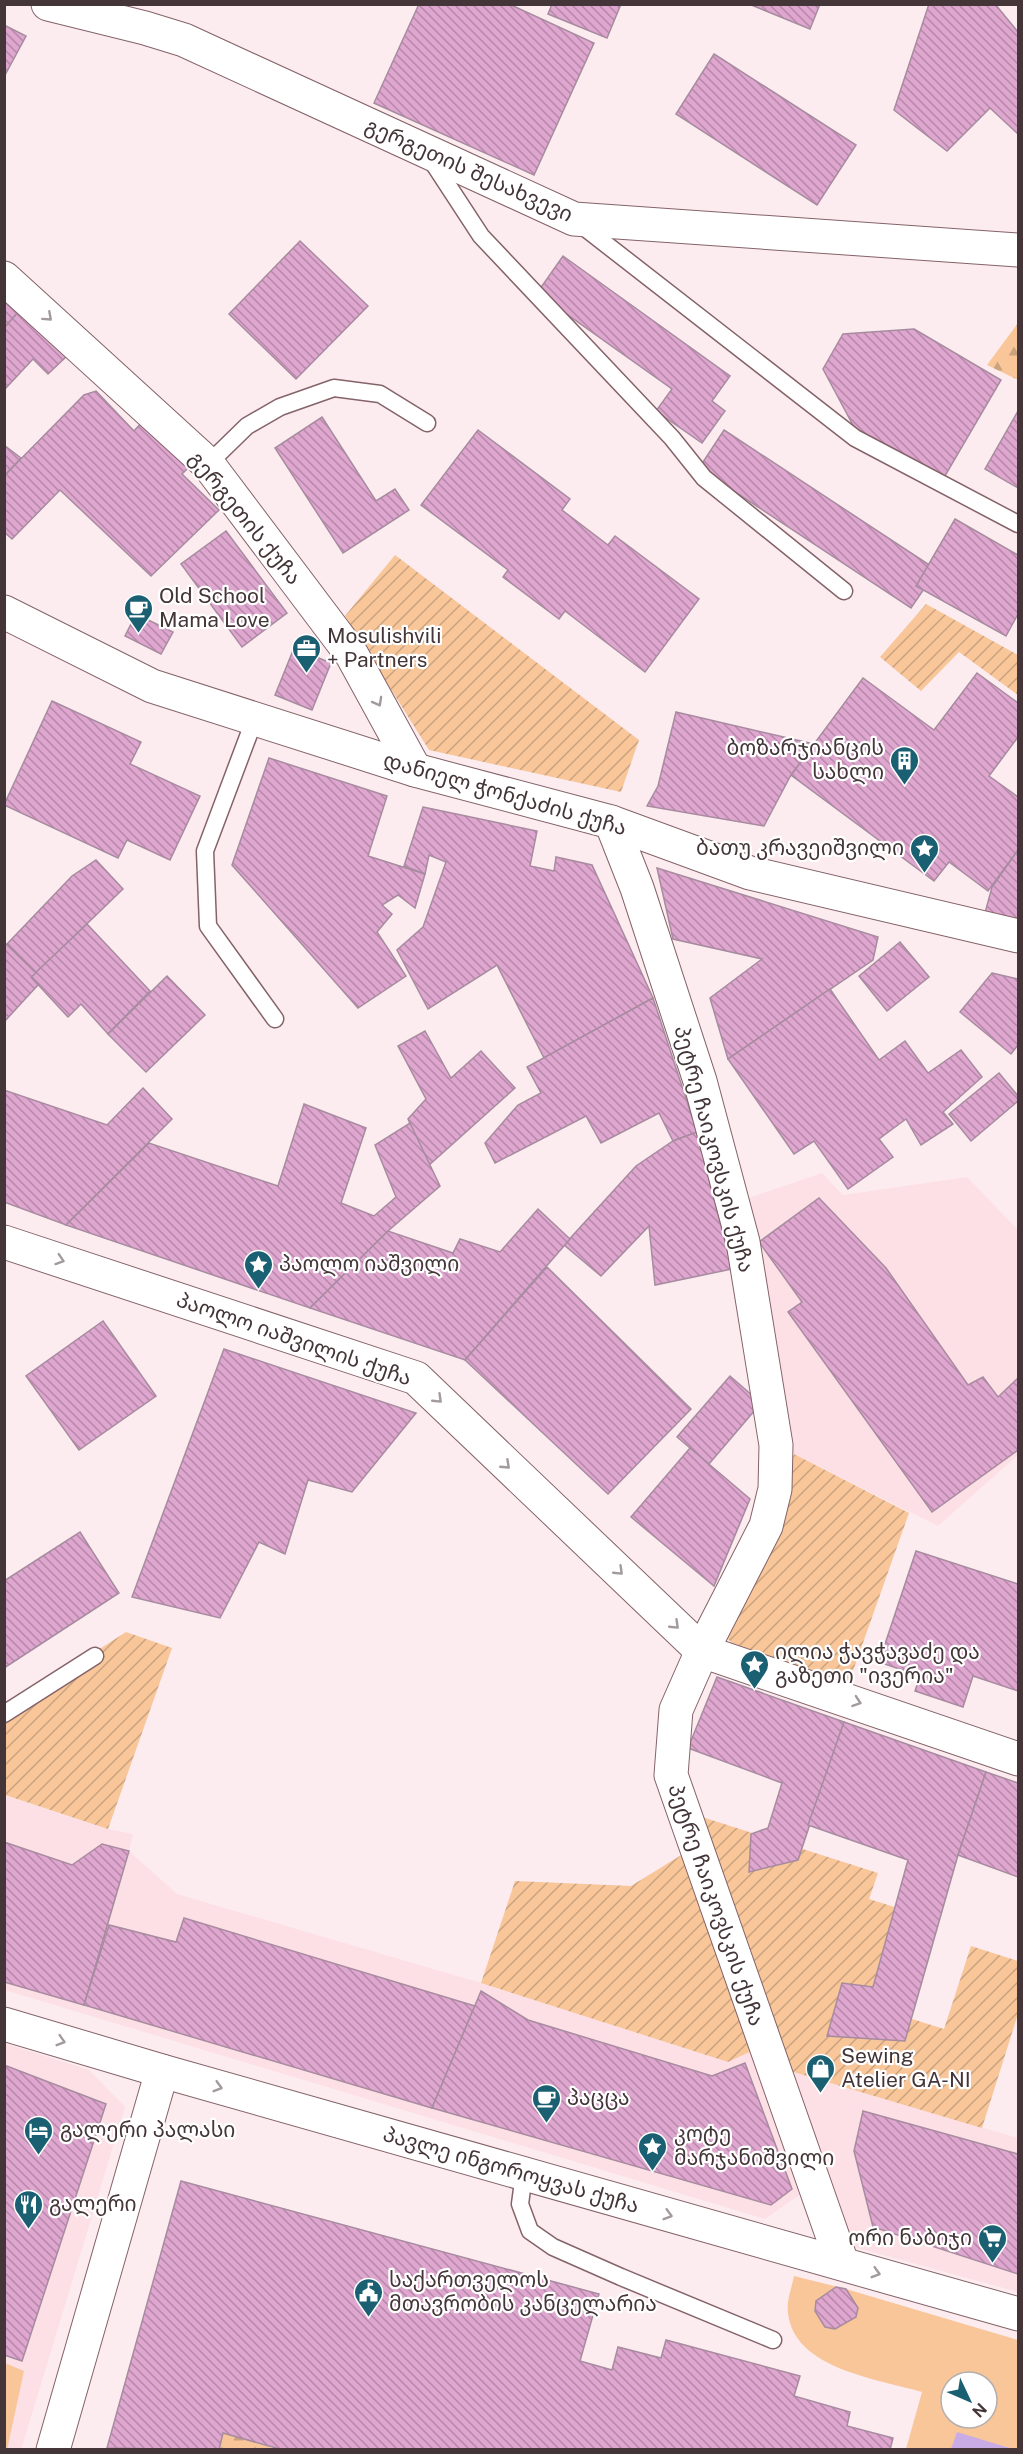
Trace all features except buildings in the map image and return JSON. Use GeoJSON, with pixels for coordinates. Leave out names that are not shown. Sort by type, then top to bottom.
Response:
{"type":"FeatureCollection","features":[{"type":"Feature","properties":{"kind":"street","name":"გერგეთის შესახვევი"},"geometry":{"type":"LineString","coordinates":[[48,4],[146,28],[184,40],[573,219],[1018,250]]}},
{"type":"Feature","properties":{"kind":"street","name":"გერგეთის ქუჩა"},"geometry":{"type":"LineString","coordinates":[[4,278],[207,464],[352,655],[415,770]]}},
{"type":"Feature","properties":{"kind":"street","name":"დანიელ ჭონქაძის ქუჩა"},"geometry":{"type":"LineString","coordinates":[[4,612],[152,686],[415,770],[611,822],[750,873],[1018,936]]}},
{"type":"Feature","properties":{"kind":"street","name":"პეტრე ჩაიკოვსკის ქუჩა"},"geometry":{"type":"LineString","coordinates":[[611,822],[637,888],[700,1081],[743,1242],[776,1445],[775,1489],[766,1526],[702,1650],[676,1710],[671,1775],[842,2263]]}},
{"type":"Feature","properties":{"kind":"street","name":"პაოლო იაშვილის ქუჩა"},"geometry":{"type":"LineString","coordinates":[[4,1242],[416,1378],[702,1650]]}},
{"type":"Feature","properties":{"kind":"street"},"geometry":{"type":"LineString","coordinates":[[702,1650],[1018,1759]]}},
{"type":"Feature","properties":{"kind":"street","name":"პავლე ინგოროყვას ქუჩა"},"geometry":{"type":"LineString","coordinates":[[4,2024],[1018,2314]]}},
{"type":"Feature","properties":{"kind":"street"},"geometry":{"type":"LineString","coordinates":[[53,2450],[162,2071]]}},
{"type":"Feature","properties":{"kind":"lane"},"geometry":{"type":"LineString","coordinates":[[426,151],[481,236],[672,438],[704,478],[843,591]]}},
{"type":"Feature","properties":{"kind":"lane"},"geometry":{"type":"LineString","coordinates":[[573,219],[855,438],[1018,524]]}},
{"type":"Feature","properties":{"kind":"lane"},"geometry":{"type":"LineString","coordinates":[[207,464],[247,426],[280,407],[334,388],[380,394],[427,423]]}},
{"type":"Feature","properties":{"kind":"lane"},"geometry":{"type":"LineString","coordinates":[[255,718],[205,851],[208,926],[275,1019]]}},
{"type":"Feature","properties":{"kind":"lane"},"geometry":{"type":"LineString","coordinates":[[4,1714],[95,1656]]}},
{"type":"Feature","properties":{"kind":"lane"},"geometry":{"type":"LineString","coordinates":[[524,2174],[520,2204],[530,2231],[554,2247],[773,2340]]}},
{"type":"Feature","properties":{"kind":"shaded area"},"geometry":{"type":"Polygon","coordinates":[[[822,1173],[843,1195],[967,1177],[1018,1230],[1018,1455],[938,1526],[794,1454],[740,1201],[822,1173]]]}},
{"type":"Feature","properties":{"kind":"shaded area"},"geometry":{"type":"Polygon","coordinates":[[[4,1795],[108,1829],[133,1834],[129,1851],[177,1894],[481,1983],[728,2062],[756,2049],[805,2191],[765,2219],[5,1990],[4,1795]]]}},
{"type":"Feature","properties":{"kind":"shaded area"},"geometry":{"type":"Polygon","coordinates":[[[4,2043],[89,2070],[125,2107],[21,2450],[4,2449],[4,2043]]]}},
{"type":"Feature","properties":{"kind":"shaded area"},"geometry":{"type":"Polygon","coordinates":[[[790,2071],[1018,2138],[1018,2292],[854,2247],[790,2071]]]}},
{"type":"Feature","properties":{"kind":"shaded area"},"geometry":{"type":"Polygon","coordinates":[[[957,2432],[1013,2449],[951,2449],[957,2432]]]}},
{"type":"Feature","properties":{"kind":"green space"},"geometry":{"type":"Polygon","coordinates":[[[1018,323],[1018,380],[987,365],[1018,323]]]}},
{"type":"Feature","properties":{"kind":"green space"},"geometry":{"type":"Polygon","coordinates":[[[395,555],[639,740],[621,792],[429,750],[345,616],[395,555]]]}},
{"type":"Feature","properties":{"kind":"green space"},"geometry":{"type":"Polygon","coordinates":[[[926,604],[1018,655],[1018,695],[959,652],[921,691],[880,657],[926,604]]]}},
{"type":"Feature","properties":{"kind":"green space"},"geometry":{"type":"Polygon","coordinates":[[[794,1454],[909,1513],[848,1685],[732,1643],[724,1635],[784,1491],[794,1454]]]}},
{"type":"Feature","properties":{"kind":"green space"},"geometry":{"type":"Polygon","coordinates":[[[126,1632],[172,1648],[108,1829],[5,1795],[5,1710],[126,1632]]]}},
{"type":"Feature","properties":{"kind":"green space"},"geometry":{"type":"Polygon","coordinates":[[[699,1816],[878,1873],[869,1899],[907,1911],[877,2008],[944,2029],[971,1946],[1018,1961],[1018,2014],[982,2128],[790,2071],[699,1816]]]}},
{"type":"Feature","properties":{"kind":"green space"},"geometry":{"type":"Polygon","coordinates":[[[683,1854],[756,2049],[728,2062],[481,1983],[515,1881],[631,1886],[683,1854]]]}},
{"type":"Feature","properties":{"kind":"green space"},"geometry":{"type":"Polygon","coordinates":[[[794,2276],[1018,2340],[1018,2449],[906,2449],[922,2392],[862,2376],[821,2359],[805,2347],[794,2332],[788,2313],[788,2299],[794,2276]]]}},
{"type":"Feature","properties":{"kind":"green space"},"geometry":{"type":"Polygon","coordinates":[[[5,2363],[24,2371],[7,2450],[4,2449],[5,2363]]]}},
{"type":"Feature","properties":{"kind":"green space"},"geometry":{"type":"Polygon","coordinates":[[[223,2433],[271,2446],[270,2449],[219,2450],[223,2433]]]}},
{"type":"Feature","properties":{"kind":"place","name":"Old School Mama Love"},"geometry":{"type":"Point","coordinates":[138,634]}},
{"type":"Feature","properties":{"kind":"place","name":"Mosulishvili + Partners"},"geometry":{"type":"Point","coordinates":[306,674]}},
{"type":"Feature","properties":{"kind":"place","name":"ბოზარჯიანცის სახლი"},"geometry":{"type":"Point","coordinates":[905,786]}},
{"type":"Feature","properties":{"kind":"place","name":"ბათუ კრავეიშვილი"},"geometry":{"type":"Point","coordinates":[925,874]}},
{"type":"Feature","properties":{"kind":"place","name":"პაოლო იაშვილი"},"geometry":{"type":"Point","coordinates":[258,1290]}},
{"type":"Feature","properties":{"kind":"place","name":"ილია ჭავჭავაძე და გაზეთი \"ივერია\""},"geometry":{"type":"Point","coordinates":[754,1690]}},
{"type":"Feature","properties":{"kind":"place","name":"Sewing Atelier GA-NI"},"geometry":{"type":"Point","coordinates":[820,2094]}},
{"type":"Feature","properties":{"kind":"place","name":"პაცცა"},"geometry":{"type":"Point","coordinates":[546,2124]}},
{"type":"Feature","properties":{"kind":"place","name":"გალერი პალასი"},"geometry":{"type":"Point","coordinates":[39,2156]}},
{"type":"Feature","properties":{"kind":"place","name":"კოტე მარჯანიშვილი"},"geometry":{"type":"Point","coordinates":[653,2172]}},
{"type":"Feature","properties":{"kind":"place","name":"გალერი"},"geometry":{"type":"Point","coordinates":[28,2230]}},
{"type":"Feature","properties":{"kind":"place","name":"ორი ნაბიჯი"},"geometry":{"type":"Point","coordinates":[993,2264]}},
{"type":"Feature","properties":{"kind":"place","name":"საქართველოს მთავრობის კანცელარია"},"geometry":{"type":"Point","coordinates":[368,2318]}}]}
